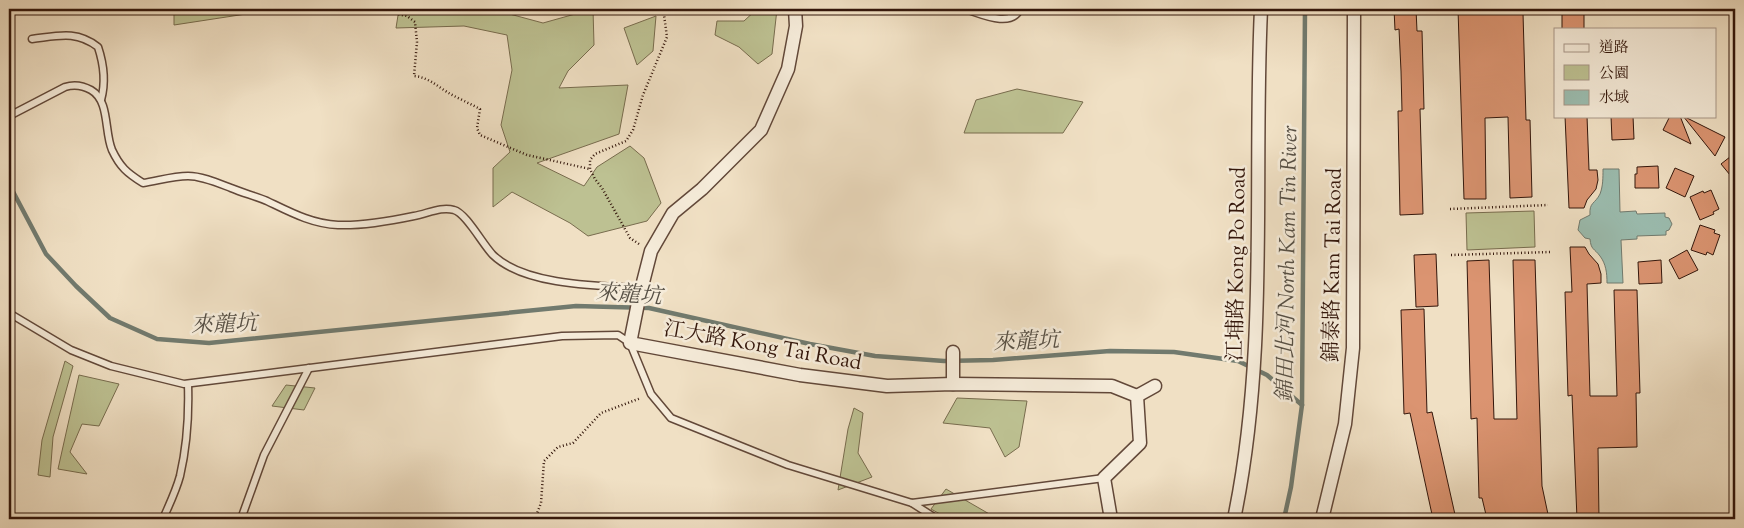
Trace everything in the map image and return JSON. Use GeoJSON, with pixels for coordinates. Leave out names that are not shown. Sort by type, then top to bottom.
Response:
{"type":"FeatureCollection","features":[{"type":"Feature","properties":{"kind":"street","name":"江大路 Kong Tai Road"},"geometry":{"type":"LineString","coordinates":[[796,9],[796,26],[788,69],[761,130],[702,189],[672,213],[651,251],[630,343],[809,376],[887,386],[953,384],[1112,386],[1137,396]]}},
{"type":"Feature","properties":{"kind":"street","name":"江埔路 Kong Po Road"},"geometry":{"type":"LineString","coordinates":[[1234,519],[1245,460],[1256,348],[1261,9]]}},
{"type":"Feature","properties":{"kind":"street","name":"錦泰路 Kam Tai Road"},"geometry":{"type":"LineString","coordinates":[[1322,519],[1344,424],[1352,348],[1354,9]]}},
{"type":"Feature","properties":{"kind":"street"},"geometry":{"type":"LineString","coordinates":[[953,352],[953,384]]}},
{"type":"Feature","properties":{"kind":"street"},"geometry":{"type":"LineString","coordinates":[[1112,519],[1104,478],[1140,443],[1137,396],[1155,386]]}},
{"type":"Feature","properties":{"kind":"lane"},"geometry":{"type":"LineString","coordinates":[[796,26],[803,9]]}},
{"type":"Feature","properties":{"kind":"lane"},"geometry":{"type":"LineString","coordinates":[[965,9],[1006,19],[1014,16],[1020,9]]}},
{"type":"Feature","properties":{"kind":"lane"},"geometry":{"type":"LineString","coordinates":[[32,39],[70,34],[80,36],[98,47],[103,62],[105,85],[101,100],[106,131],[112,149],[124,171],[142,183],[188,176],[210,180],[266,201],[292,214],[322,223],[339,225],[387,221],[437,210],[456,210],[464,215],[481,241],[494,256],[507,266],[524,273],[588,286],[641,293]]}},
{"type":"Feature","properties":{"kind":"lane"},"geometry":{"type":"LineString","coordinates":[[9,114],[13,114],[74,84],[86,87],[96,93],[101,100]]}},
{"type":"Feature","properties":{"kind":"lane"},"geometry":{"type":"LineString","coordinates":[[9,313],[71,350],[95,360],[184,384],[562,336],[618,335],[630,343],[651,394],[671,418],[788,465],[912,503],[937,519]]}},
{"type":"Feature","properties":{"kind":"lane"},"geometry":{"type":"LineString","coordinates":[[241,519],[264,455],[309,368]]}},
{"type":"Feature","properties":{"kind":"lane"},"geometry":{"type":"LineString","coordinates":[[163,519],[179,477],[186,442],[189,408],[188,384]]}},
{"type":"Feature","properties":{"kind":"lane"},"geometry":{"type":"LineString","coordinates":[[912,503],[1104,478]]}},
{"type":"Feature","properties":{"kind":"path"},"geometry":{"type":"LineString","coordinates":[[371,9],[407,16],[415,22],[417,42],[414,76],[421,77],[480,109],[477,128],[480,135],[527,155],[590,169]]}},
{"type":"Feature","properties":{"kind":"path"},"geometry":{"type":"LineString","coordinates":[[651,251],[630,238],[590,169],[590,160],[595,154],[626,141],[633,130],[642,95],[667,37],[664,15],[658,9]]}},
{"type":"Feature","properties":{"kind":"path"},"geometry":{"type":"LineString","coordinates":[[1450,209],[1548,205]]}},
{"type":"Feature","properties":{"kind":"path"},"geometry":{"type":"LineString","coordinates":[[1452,255],[1550,252]]}},
{"type":"Feature","properties":{"kind":"path"},"geometry":{"type":"LineString","coordinates":[[536,519],[541,503],[544,461],[558,447],[573,443],[601,413],[651,394]]}},
{"type":"Feature","properties":{"kind":"green space"},"geometry":{"type":"Polygon","coordinates":[[[174,9],[245,9],[246,14],[174,25],[174,9]]]}},
{"type":"Feature","properties":{"kind":"green space"},"geometry":{"type":"Polygon","coordinates":[[[399,9],[491,9],[543,23],[593,9],[594,45],[568,71],[559,88],[628,85],[619,134],[537,163],[584,186],[597,167],[630,146],[644,158],[661,203],[647,221],[588,236],[570,223],[512,192],[493,207],[493,168],[510,152],[501,125],[512,70],[507,35],[464,26],[396,28],[399,9]]]}},
{"type":"Feature","properties":{"kind":"green space"},"geometry":{"type":"Polygon","coordinates":[[[757,9],[777,9],[772,54],[758,64],[739,47],[715,35],[717,21],[744,21],[757,9]]]}},
{"type":"Feature","properties":{"kind":"green space"},"geometry":{"type":"Polygon","coordinates":[[[656,16],[653,51],[637,65],[624,28],[656,16]]]}},
{"type":"Feature","properties":{"kind":"green space"},"geometry":{"type":"Polygon","coordinates":[[[1017,89],[1083,102],[1063,133],[964,133],[976,100],[1017,89]]]}},
{"type":"Feature","properties":{"kind":"green space"},"geometry":{"type":"Polygon","coordinates":[[[1534,211],[1535,247],[1467,250],[1466,213],[1534,211]]]}},
{"type":"Feature","properties":{"kind":"green space"},"geometry":{"type":"Polygon","coordinates":[[[65,361],[73,366],[53,437],[50,477],[38,475],[42,440],[65,361]]]}},
{"type":"Feature","properties":{"kind":"green space"},"geometry":{"type":"Polygon","coordinates":[[[79,375],[119,384],[99,426],[82,424],[70,452],[87,474],[58,469],[79,375]]]}},
{"type":"Feature","properties":{"kind":"green space"},"geometry":{"type":"Polygon","coordinates":[[[286,385],[315,388],[304,410],[272,406],[286,385]]]}},
{"type":"Feature","properties":{"kind":"green space"},"geometry":{"type":"Polygon","coordinates":[[[957,398],[1027,401],[1019,447],[1005,457],[990,428],[943,423],[957,398]]]}},
{"type":"Feature","properties":{"kind":"green space"},"geometry":{"type":"Polygon","coordinates":[[[854,408],[863,413],[858,453],[872,477],[838,490],[848,429],[854,408]]]}},
{"type":"Feature","properties":{"kind":"green space"},"geometry":{"type":"Polygon","coordinates":[[[946,489],[998,519],[949,519],[931,509],[946,489]]]}},
{"type":"Feature","properties":{"kind":"water"},"geometry":{"type":"Polygon","coordinates":[[[1603,169],[1619,169],[1620,212],[1636,211],[1637,214],[1665,213],[1665,217],[1669,218],[1672,224],[1669,230],[1666,231],[1666,235],[1637,236],[1637,239],[1621,240],[1623,283],[1607,283],[1606,269],[1602,259],[1592,247],[1590,239],[1585,238],[1578,230],[1580,220],[1590,215],[1591,205],[1600,194],[1603,169]]]}},
{"type":"Feature","properties":{"kind":"building"},"geometry":{"type":"Polygon","coordinates":[[[1394,9],[1416,9],[1417,31],[1422,31],[1424,109],[1420,109],[1423,214],[1400,215],[1398,111],[1402,111],[1401,71],[1399,29],[1395,30],[1394,9]]]}},
{"type":"Feature","properties":{"kind":"building"},"geometry":{"type":"Polygon","coordinates":[[[1458,9],[1517,9],[1517,13],[1523,13],[1526,120],[1530,120],[1532,197],[1510,198],[1508,117],[1485,118],[1486,199],[1464,199],[1458,9]]]}},
{"type":"Feature","properties":{"kind":"building"},"geometry":{"type":"Polygon","coordinates":[[[1562,9],[1584,9],[1584,28],[1562,28],[1562,9]]]}},
{"type":"Feature","properties":{"kind":"building"},"geometry":{"type":"Polygon","coordinates":[[[1565,118],[1587,118],[1589,170],[1597,170],[1598,180],[1596,189],[1587,200],[1584,208],[1569,208],[1565,118]]]}},
{"type":"Feature","properties":{"kind":"building"},"geometry":{"type":"Polygon","coordinates":[[[1611,118],[1633,118],[1634,139],[1612,140],[1611,118]]]}},
{"type":"Feature","properties":{"kind":"building"},"geometry":{"type":"Polygon","coordinates":[[[1669,118],[1681,118],[1691,144],[1663,130],[1669,118]]]}},
{"type":"Feature","properties":{"kind":"building"},"geometry":{"type":"Polygon","coordinates":[[[1685,118],[1725,137],[1715,156],[1685,118]]]}},
{"type":"Feature","properties":{"kind":"building"},"geometry":{"type":"Polygon","coordinates":[[[1735,153],[1735,181],[1721,164],[1735,153]]]}},
{"type":"Feature","properties":{"kind":"building"},"geometry":{"type":"Polygon","coordinates":[[[1658,166],[1659,188],[1635,188],[1637,167],[1658,166]]]}},
{"type":"Feature","properties":{"kind":"building"},"geometry":{"type":"Polygon","coordinates":[[[1675,168],[1694,176],[1685,197],[1666,188],[1675,168]]]}},
{"type":"Feature","properties":{"kind":"building"},"geometry":{"type":"Polygon","coordinates":[[[1711,190],[1719,209],[1713,212],[1714,214],[1700,220],[1690,197],[1703,191],[1704,193],[1711,190]]]}},
{"type":"Feature","properties":{"kind":"building"},"geometry":{"type":"Polygon","coordinates":[[[1700,225],[1715,230],[1714,233],[1720,235],[1713,255],[1707,252],[1706,255],[1691,250],[1700,225]]]}},
{"type":"Feature","properties":{"kind":"building"},"geometry":{"type":"Polygon","coordinates":[[[1570,247],[1585,247],[1598,264],[1601,274],[1601,283],[1587,284],[1590,396],[1617,396],[1614,290],[1637,290],[1640,393],[1636,393],[1637,447],[1598,448],[1599,519],[1577,519],[1572,395],[1568,396],[1565,292],[1572,292],[1570,247]]]}},
{"type":"Feature","properties":{"kind":"building"},"geometry":{"type":"Polygon","coordinates":[[[1687,250],[1698,270],[1679,279],[1669,260],[1687,250]]]}},
{"type":"Feature","properties":{"kind":"building"},"geometry":{"type":"Polygon","coordinates":[[[1436,254],[1438,306],[1416,307],[1414,255],[1436,254]]]}},
{"type":"Feature","properties":{"kind":"building"},"geometry":{"type":"Polygon","coordinates":[[[1489,260],[1494,419],[1517,419],[1513,260],[1535,260],[1542,486],[1549,519],[1487,519],[1482,498],[1479,498],[1477,418],[1471,419],[1467,261],[1489,260]]]}},
{"type":"Feature","properties":{"kind":"building"},"geometry":{"type":"Polygon","coordinates":[[[1661,260],[1662,283],[1639,284],[1638,262],[1661,260]]]}},
{"type":"Feature","properties":{"kind":"building"},"geometry":{"type":"Polygon","coordinates":[[[1424,309],[1427,413],[1432,412],[1456,519],[1433,519],[1410,413],[1404,414],[1401,310],[1424,309]]]}},
{"type":"Feature","properties":{"kind":"waterway","name":"錦田北河 North Kam Tin River"},"geometry":{"type":"LineString","coordinates":[[1284,519],[1291,487],[1302,405],[1305,9]]}},
{"type":"Feature","properties":{"kind":"waterway","name":"來龍坑"},"geometry":{"type":"LineString","coordinates":[[9,184],[46,254],[76,286],[110,318],[157,339],[209,343],[576,306],[649,308],[810,344],[875,356],[944,361],[993,360],[1110,351],[1174,352],[1238,361],[1267,375],[1302,405]]}}]}
